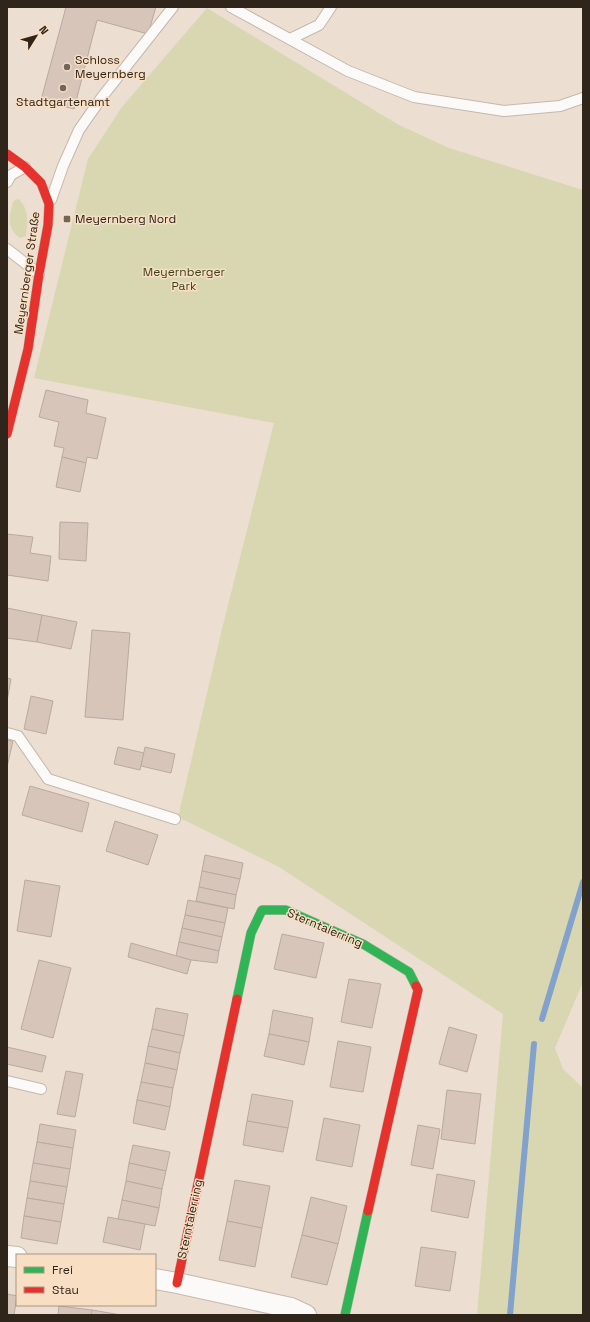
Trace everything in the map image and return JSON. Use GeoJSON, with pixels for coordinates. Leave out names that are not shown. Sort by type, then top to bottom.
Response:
{"type":"FeatureCollection","features":[{"type":"Feature","properties":{"kind":"street","name":"Meyernberger Straße"},"geometry":{"type":"LineString","coordinates":[[7,154],[25,166],[41,183],[49,204],[48,225],[28,349],[7,434]]}},
{"type":"Feature","properties":{"kind":"street","name":"Sterntalerring"},"geometry":{"type":"LineString","coordinates":[[177,1283],[251,933],[262,910],[286,910],[363,944],[403,968],[409,972],[418,990],[344,1315]]}},
{"type":"Feature","properties":{"kind":"street"},"geometry":{"type":"LineString","coordinates":[[156,1279],[291,1308],[306,1315]]}},
{"type":"Feature","properties":{"kind":"lane"},"geometry":{"type":"LineString","coordinates":[[49,204],[63,166],[79,130],[102,97],[172,7]]}},
{"type":"Feature","properties":{"kind":"lane"},"geometry":{"type":"LineString","coordinates":[[231,7],[348,71],[414,97],[504,111],[560,106],[583,98]]}},
{"type":"Feature","properties":{"kind":"lane"},"geometry":{"type":"LineString","coordinates":[[290,39],[319,25],[331,7]]}},
{"type":"Feature","properties":{"kind":"lane"},"geometry":{"type":"LineString","coordinates":[[7,182],[11,175],[25,166]]}},
{"type":"Feature","properties":{"kind":"lane"},"geometry":{"type":"LineString","coordinates":[[7,248],[39,274]]}},
{"type":"Feature","properties":{"kind":"lane"},"geometry":{"type":"LineString","coordinates":[[7,733],[18,736],[48,779],[175,819]]}},
{"type":"Feature","properties":{"kind":"lane"},"geometry":{"type":"LineString","coordinates":[[7,1081],[41,1089]]}},
{"type":"Feature","properties":{"kind":"green space","name":"Meyernberger Park"},"geometry":{"type":"Polygon","coordinates":[[[207,8],[397,124],[449,148],[583,190],[583,982],[555,1048],[563,1069],[583,1088],[583,1315],[477,1315],[503,1014],[279,867],[178,817],[222,629],[274,423],[34,378],[88,159],[122,107],[207,8]]]}},
{"type":"Feature","properties":{"kind":"green space"},"geometry":{"type":"Polygon","coordinates":[[[19,199],[25,208],[27,220],[26,236],[20,238],[12,230],[10,222],[10,212],[13,202],[19,199]]]}},
{"type":"Feature","properties":{"kind":"building","name":"Schloss Meyernberg"},"geometry":{"type":"Polygon","coordinates":[[[66,7],[156,7],[148,34],[97,20],[74,109],[41,100],[66,7]]]}},
{"type":"Feature","properties":{"kind":"building"},"geometry":{"type":"Polygon","coordinates":[[[46,390],[88,400],[86,413],[106,418],[97,459],[87,457],[86,463],[62,457],[64,448],[54,446],[59,422],[39,417],[46,390]]]}},
{"type":"Feature","properties":{"kind":"building"},"geometry":{"type":"Polygon","coordinates":[[[62,457],[86,463],[80,492],[56,487],[62,457]]]}},
{"type":"Feature","properties":{"kind":"building"},"geometry":{"type":"Polygon","coordinates":[[[60,522],[88,523],[86,561],[59,559],[60,522]]]}},
{"type":"Feature","properties":{"kind":"building"},"geometry":{"type":"Polygon","coordinates":[[[7,534],[33,537],[30,553],[51,556],[48,581],[7,575],[7,534]]]}},
{"type":"Feature","properties":{"kind":"building"},"geometry":{"type":"Polygon","coordinates":[[[7,608],[42,615],[37,642],[7,638],[7,608]]]}},
{"type":"Feature","properties":{"kind":"building"},"geometry":{"type":"Polygon","coordinates":[[[42,615],[77,622],[71,649],[37,642],[42,615]]]}},
{"type":"Feature","properties":{"kind":"building"},"geometry":{"type":"Polygon","coordinates":[[[92,630],[130,633],[123,720],[85,717],[92,630]]]}},
{"type":"Feature","properties":{"kind":"building"},"geometry":{"type":"Polygon","coordinates":[[[7,678],[11,679],[7,701],[7,678]]]}},
{"type":"Feature","properties":{"kind":"building"},"geometry":{"type":"Polygon","coordinates":[[[31,696],[53,701],[46,734],[24,729],[31,696]]]}},
{"type":"Feature","properties":{"kind":"building"},"geometry":{"type":"Polygon","coordinates":[[[7,740],[13,741],[7,767],[7,740]]]}},
{"type":"Feature","properties":{"kind":"building"},"geometry":{"type":"Polygon","coordinates":[[[118,747],[144,753],[140,770],[114,764],[118,747]]]}},
{"type":"Feature","properties":{"kind":"building"},"geometry":{"type":"Polygon","coordinates":[[[145,747],[175,754],[171,773],[141,766],[145,747]]]}},
{"type":"Feature","properties":{"kind":"building"},"geometry":{"type":"Polygon","coordinates":[[[30,786],[89,803],[82,832],[22,815],[30,786]]]}},
{"type":"Feature","properties":{"kind":"building"},"geometry":{"type":"Polygon","coordinates":[[[115,821],[158,835],[148,865],[106,851],[115,821]]]}},
{"type":"Feature","properties":{"kind":"building"},"geometry":{"type":"Polygon","coordinates":[[[205,855],[243,863],[240,879],[202,871],[205,855]]]}},
{"type":"Feature","properties":{"kind":"building"},"geometry":{"type":"Polygon","coordinates":[[[202,871],[240,879],[236,895],[199,887],[202,871]]]}},
{"type":"Feature","properties":{"kind":"building"},"geometry":{"type":"Polygon","coordinates":[[[25,880],[60,886],[51,937],[17,931],[25,880]]]}},
{"type":"Feature","properties":{"kind":"building"},"geometry":{"type":"Polygon","coordinates":[[[199,887],[236,895],[234,909],[196,901],[199,887]]]}},
{"type":"Feature","properties":{"kind":"building"},"geometry":{"type":"Polygon","coordinates":[[[188,900],[228,908],[225,923],[185,915],[188,900]]]}},
{"type":"Feature","properties":{"kind":"building"},"geometry":{"type":"Polygon","coordinates":[[[185,915],[225,923],[222,937],[182,928],[185,915]]]}},
{"type":"Feature","properties":{"kind":"building"},"geometry":{"type":"Polygon","coordinates":[[[182,928],[222,937],[219,951],[179,942],[182,928]]]}},
{"type":"Feature","properties":{"kind":"building"},"geometry":{"type":"Polygon","coordinates":[[[282,934],[324,943],[316,978],[274,969],[282,934]]]}},
{"type":"Feature","properties":{"kind":"building"},"geometry":{"type":"Polygon","coordinates":[[[179,942],[219,951],[217,963],[191,960],[176,956],[179,942]]]}},
{"type":"Feature","properties":{"kind":"building"},"geometry":{"type":"Polygon","coordinates":[[[131,943],[191,960],[187,974],[128,957],[131,943]]]}},
{"type":"Feature","properties":{"kind":"building"},"geometry":{"type":"Polygon","coordinates":[[[39,960],[71,968],[53,1038],[21,1029],[39,960]]]}},
{"type":"Feature","properties":{"kind":"building"},"geometry":{"type":"Polygon","coordinates":[[[349,979],[381,984],[372,1028],[341,1022],[349,979]]]}},
{"type":"Feature","properties":{"kind":"building"},"geometry":{"type":"Polygon","coordinates":[[[156,1008],[188,1014],[184,1036],[152,1029],[156,1008]]]}},
{"type":"Feature","properties":{"kind":"building"},"geometry":{"type":"Polygon","coordinates":[[[273,1010],[313,1018],[309,1042],[269,1034],[273,1010]]]}},
{"type":"Feature","properties":{"kind":"building"},"geometry":{"type":"Polygon","coordinates":[[[449,1027],[477,1035],[467,1072],[439,1064],[449,1027]]]}},
{"type":"Feature","properties":{"kind":"building"},"geometry":{"type":"Polygon","coordinates":[[[152,1029],[184,1036],[180,1053],[148,1046],[152,1029]]]}},
{"type":"Feature","properties":{"kind":"building"},"geometry":{"type":"Polygon","coordinates":[[[269,1034],[309,1042],[304,1065],[264,1056],[269,1034]]]}},
{"type":"Feature","properties":{"kind":"building"},"geometry":{"type":"Polygon","coordinates":[[[338,1041],[371,1047],[363,1092],[330,1087],[338,1041]]]}},
{"type":"Feature","properties":{"kind":"building"},"geometry":{"type":"Polygon","coordinates":[[[148,1046],[180,1053],[177,1070],[145,1063],[148,1046]]]}},
{"type":"Feature","properties":{"kind":"building"},"geometry":{"type":"Polygon","coordinates":[[[7,1047],[46,1056],[42,1072],[7,1064],[7,1047]]]}},
{"type":"Feature","properties":{"kind":"building"},"geometry":{"type":"Polygon","coordinates":[[[145,1063],[177,1070],[173,1088],[141,1082],[145,1063]]]}},
{"type":"Feature","properties":{"kind":"building"},"geometry":{"type":"Polygon","coordinates":[[[66,1071],[83,1074],[75,1117],[57,1114],[66,1071]]]}},
{"type":"Feature","properties":{"kind":"building"},"geometry":{"type":"Polygon","coordinates":[[[141,1082],[173,1088],[170,1107],[137,1100],[141,1082]]]}},
{"type":"Feature","properties":{"kind":"building"},"geometry":{"type":"Polygon","coordinates":[[[447,1090],[481,1094],[475,1144],[441,1139],[447,1090]]]}},
{"type":"Feature","properties":{"kind":"building"},"geometry":{"type":"Polygon","coordinates":[[[252,1094],[293,1101],[288,1128],[247,1121],[252,1094]]]}},
{"type":"Feature","properties":{"kind":"building"},"geometry":{"type":"Polygon","coordinates":[[[137,1100],[170,1107],[165,1130],[133,1123],[137,1100]]]}},
{"type":"Feature","properties":{"kind":"building"},"geometry":{"type":"Polygon","coordinates":[[[324,1118],[360,1125],[352,1167],[316,1160],[324,1118]]]}},
{"type":"Feature","properties":{"kind":"building"},"geometry":{"type":"Polygon","coordinates":[[[247,1121],[288,1128],[283,1152],[243,1145],[247,1121]]]}},
{"type":"Feature","properties":{"kind":"building"},"geometry":{"type":"Polygon","coordinates":[[[40,1124],[76,1130],[73,1148],[37,1142],[40,1124]]]}},
{"type":"Feature","properties":{"kind":"building"},"geometry":{"type":"Polygon","coordinates":[[[418,1125],[440,1129],[433,1169],[411,1165],[418,1125]]]}},
{"type":"Feature","properties":{"kind":"building"},"geometry":{"type":"Polygon","coordinates":[[[37,1142],[73,1148],[70,1169],[33,1163],[37,1142]]]}},
{"type":"Feature","properties":{"kind":"building"},"geometry":{"type":"Polygon","coordinates":[[[133,1145],[170,1152],[166,1171],[129,1163],[133,1145]]]}},
{"type":"Feature","properties":{"kind":"building"},"geometry":{"type":"Polygon","coordinates":[[[33,1163],[70,1169],[67,1187],[30,1181],[33,1163]]]}},
{"type":"Feature","properties":{"kind":"building"},"geometry":{"type":"Polygon","coordinates":[[[129,1163],[166,1171],[162,1189],[126,1181],[129,1163]]]}},
{"type":"Feature","properties":{"kind":"building"},"geometry":{"type":"Polygon","coordinates":[[[437,1174],[475,1181],[468,1218],[431,1211],[437,1174]]]}},
{"type":"Feature","properties":{"kind":"building"},"geometry":{"type":"Polygon","coordinates":[[[235,1180],[270,1186],[262,1228],[227,1221],[235,1180]]]}},
{"type":"Feature","properties":{"kind":"building"},"geometry":{"type":"Polygon","coordinates":[[[30,1181],[67,1187],[64,1204],[27,1198],[30,1181]]]}},
{"type":"Feature","properties":{"kind":"building"},"geometry":{"type":"Polygon","coordinates":[[[126,1181],[162,1189],[159,1208],[122,1200],[126,1181]]]}},
{"type":"Feature","properties":{"kind":"building"},"geometry":{"type":"Polygon","coordinates":[[[311,1197],[347,1206],[338,1244],[302,1235],[311,1197]]]}},
{"type":"Feature","properties":{"kind":"building"},"geometry":{"type":"Polygon","coordinates":[[[27,1198],[64,1204],[61,1222],[24,1216],[27,1198]]]}},
{"type":"Feature","properties":{"kind":"building"},"geometry":{"type":"Polygon","coordinates":[[[122,1200],[159,1208],[155,1226],[118,1219],[122,1200]]]}},
{"type":"Feature","properties":{"kind":"building"},"geometry":{"type":"Polygon","coordinates":[[[24,1216],[61,1222],[57,1244],[21,1238],[24,1216]]]}},
{"type":"Feature","properties":{"kind":"building"},"geometry":{"type":"Polygon","coordinates":[[[108,1217],[145,1224],[140,1250],[103,1242],[108,1217]]]}},
{"type":"Feature","properties":{"kind":"building"},"geometry":{"type":"Polygon","coordinates":[[[227,1221],[262,1228],[255,1267],[219,1260],[227,1221]]]}},
{"type":"Feature","properties":{"kind":"building"},"geometry":{"type":"Polygon","coordinates":[[[302,1235],[338,1244],[327,1285],[291,1277],[302,1235]]]}},
{"type":"Feature","properties":{"kind":"building"},"geometry":{"type":"Polygon","coordinates":[[[421,1247],[456,1252],[450,1291],[415,1286],[421,1247]]]}},
{"type":"Feature","properties":{"kind":"building"},"geometry":{"type":"Polygon","coordinates":[[[7,1294],[16,1296],[14,1315],[7,1315],[7,1294]]]}},
{"type":"Feature","properties":{"kind":"building"},"geometry":{"type":"Polygon","coordinates":[[[59,1306],[92,1310],[91,1315],[58,1315],[59,1306]]]}},
{"type":"Feature","properties":{"kind":"building"},"geometry":{"type":"Polygon","coordinates":[[[92,1310],[121,1315],[91,1315],[92,1310]]]}},
{"type":"Feature","properties":{"kind":"waterway"},"geometry":{"type":"LineString","coordinates":[[542,1019],[583,882]]}},
{"type":"Feature","properties":{"kind":"waterway"},"geometry":{"type":"LineString","coordinates":[[510,1315],[534,1044]]}},
{"type":"Feature","properties":{"kind":"traffic: fast"},"geometry":{"type":"LineString","coordinates":[[237,999],[251,933],[262,910],[286,910],[363,944],[409,972],[416,986]]}},
{"type":"Feature","properties":{"kind":"traffic: fast"},"geometry":{"type":"LineString","coordinates":[[345,1315],[368,1211]]}},
{"type":"Feature","properties":{"kind":"traffic: jam"},"geometry":{"type":"LineString","coordinates":[[7,154],[25,167],[41,183],[49,204],[48,225],[28,349],[7,434]]}},
{"type":"Feature","properties":{"kind":"traffic: jam"},"geometry":{"type":"LineString","coordinates":[[368,1211],[418,990],[416,986]]}},
{"type":"Feature","properties":{"kind":"traffic: jam"},"geometry":{"type":"LineString","coordinates":[[177,1283],[237,999]]}},
{"type":"Feature","properties":{"kind":"place","name":"Schloss Meyernberg"},"geometry":{"type":"Point","coordinates":[67,67]}},
{"type":"Feature","properties":{"kind":"place","name":"Stadtgartenamt"},"geometry":{"type":"Point","coordinates":[63,88]}},
{"type":"Feature","properties":{"kind":"place","name":"Meyernberg Nord"},"geometry":{"type":"Point","coordinates":[67,219]}}]}
